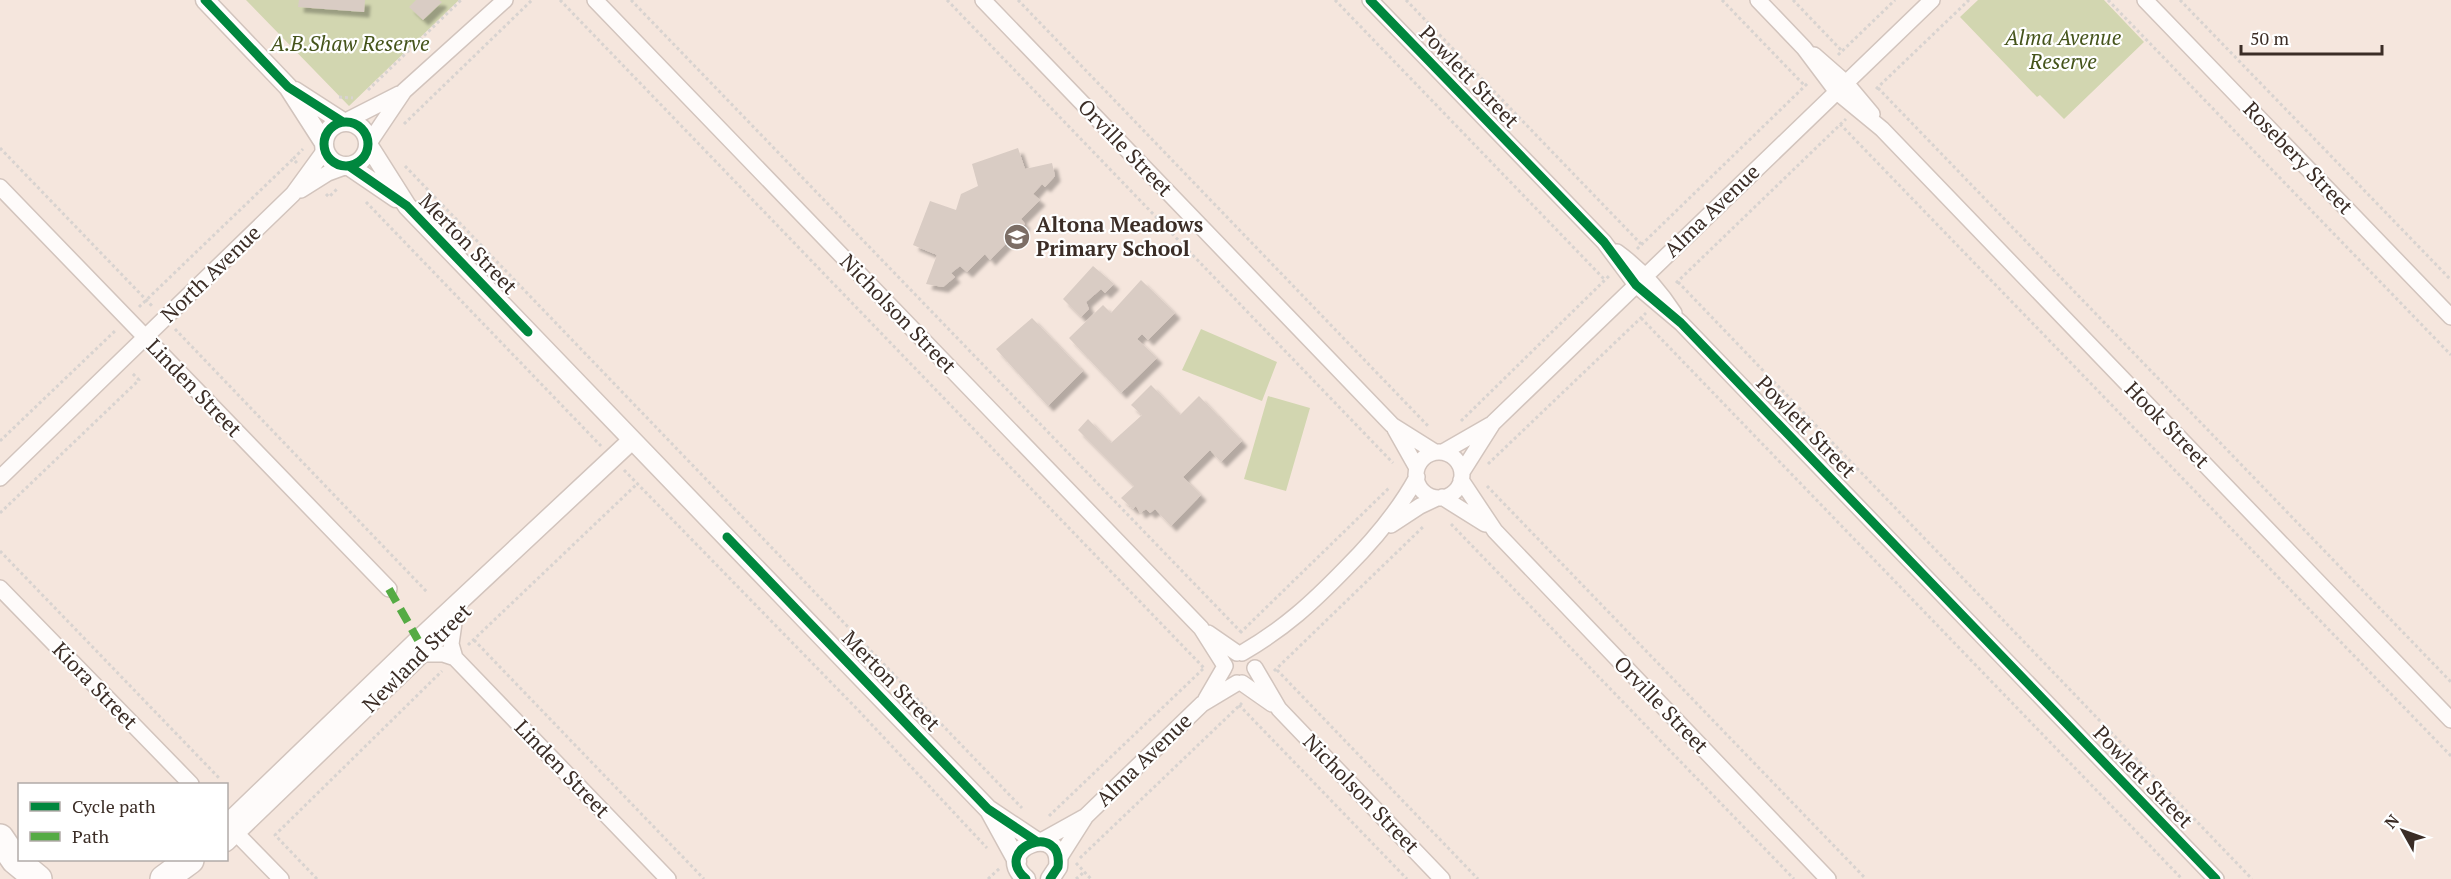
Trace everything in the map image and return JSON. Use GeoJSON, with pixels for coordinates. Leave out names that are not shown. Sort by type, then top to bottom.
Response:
{"type":"FeatureCollection","features":[{"type":"Feature","properties":{"kind":"highway"},"geometry":{"type":"LineString","coordinates":[[0,838],[15,860],[38,879]]}},
{"type":"Feature","properties":{"kind":"highway"},"geometry":{"type":"LineString","coordinates":[[164,879],[189,861]]}},
{"type":"Feature","properties":{"kind":"highway"},"geometry":{"type":"LineString","coordinates":[[187,879],[207,861]]}},
{"type":"Feature","properties":{"kind":"street"},"geometry":{"type":"LineString","coordinates":[[205,0],[288,87],[331,160],[348,166],[364,157],[369,144],[404,91]]}},
{"type":"Feature","properties":{"kind":"street"},"geometry":{"type":"LineString","coordinates":[[324,146],[328,131],[404,91],[505,0]]}},
{"type":"Feature","properties":{"kind":"street","name":"Nicholson Street"},"geometry":{"type":"LineString","coordinates":[[595,0],[1229,657],[1229,680],[1248,685],[1279,709],[1442,879]]}},
{"type":"Feature","properties":{"kind":"street","name":"Orville Street"},"geometry":{"type":"LineString","coordinates":[[982,0],[1392,424],[1439,452]]}},
{"type":"Feature","properties":{"kind":"street","name":"Powlett Street"},"geometry":{"type":"LineString","coordinates":[[1370,0],[2216,879]]}},
{"type":"Feature","properties":{"kind":"street","name":"Hook Street"},"geometry":{"type":"LineString","coordinates":[[1758,0],[2451,720]]}},
{"type":"Feature","properties":{"kind":"street","name":"Alma Avenue"},"geometry":{"type":"LineString","coordinates":[[1461,476],[1493,423],[1932,0]]}},
{"type":"Feature","properties":{"kind":"street","name":"Rosebery Street"},"geometry":{"type":"LineString","coordinates":[[2145,0],[2451,317]]}},
{"type":"Feature","properties":{"kind":"street"},"geometry":{"type":"LineString","coordinates":[[288,87],[344,122],[359,125],[367,136],[369,144]]}},
{"type":"Feature","properties":{"kind":"street","name":"Merton Street"},"geometry":{"type":"LineString","coordinates":[[369,144],[407,206]]}},
{"type":"Feature","properties":{"kind":"street","name":"North Avenue"},"geometry":{"type":"LineString","coordinates":[[0,478],[293,194],[324,146]]}},
{"type":"Feature","properties":{"kind":"street","name":"North Avenue"},"geometry":{"type":"LineString","coordinates":[[293,194],[328,173],[348,166]]}},
{"type":"Feature","properties":{"kind":"street","name":"Merton Street"},"geometry":{"type":"LineString","coordinates":[[348,166],[407,206],[1012,834],[1053,848],[1058,871]]}},
{"type":"Feature","properties":{"kind":"street","name":"Linden Street"},"geometry":{"type":"LineString","coordinates":[[0,187],[389,589]]}},
{"type":"Feature","properties":{"kind":"street","name":"Alma Avenue"},"geometry":{"type":"LineString","coordinates":[[1439,452],[1493,423]]}},
{"type":"Feature","properties":{"kind":"street","name":"Orville Street"},"geometry":{"type":"LineString","coordinates":[[1392,424],[1417,472]]}},
{"type":"Feature","properties":{"kind":"street","name":"Newland Street"},"geometry":{"type":"LineString","coordinates":[[230,833],[418,640],[632,440]]}},
{"type":"Feature","properties":{"kind":"street"},"geometry":{"type":"LineString","coordinates":[[1439,452],[1456,459],[1461,476],[1454,492],[1440,497],[1421,488],[1417,472],[1424,458],[1439,452]]}},
{"type":"Feature","properties":{"kind":"street","name":"Newland Street"},"geometry":{"type":"LineString","coordinates":[[230,833],[423,654],[608,463]]}},
{"type":"Feature","properties":{"kind":"street","name":"Alma Avenue"},"geometry":{"type":"LineString","coordinates":[[1038,841],[1086,816],[1202,704],[1229,657],[1278,632],[1309,606],[1382,531],[1408,493],[1417,472]]}},
{"type":"Feature","properties":{"kind":"street","name":"Orville Street"},"geometry":{"type":"LineString","coordinates":[[1461,476],[1465,502]]}},
{"type":"Feature","properties":{"kind":"street","name":"Orville Street"},"geometry":{"type":"LineString","coordinates":[[1440,497],[1465,502],[1495,531],[1828,879]]}},
{"type":"Feature","properties":{"kind":"street","name":"Alma Avenue"},"geometry":{"type":"LineString","coordinates":[[1382,531],[1420,506],[1440,497]]}},
{"type":"Feature","properties":{"kind":"street","name":"Kiora Street"},"geometry":{"type":"LineString","coordinates":[[0,588],[190,783]]}},
{"type":"Feature","properties":{"kind":"street"},"geometry":{"type":"LineString","coordinates":[[454,623],[451,640],[455,658]]}},
{"type":"Feature","properties":{"kind":"street","name":"Alma Avenue"},"geometry":{"type":"LineString","coordinates":[[1202,704],[1248,685],[1255,667],[1278,632]]}},
{"type":"Feature","properties":{"kind":"street"},"geometry":{"type":"LineString","coordinates":[[423,654],[443,654],[455,658]]}},
{"type":"Feature","properties":{"kind":"street"},"geometry":{"type":"LineString","coordinates":[[1229,657],[1250,658],[1255,667]]}},
{"type":"Feature","properties":{"kind":"street","name":"Linden Street"},"geometry":{"type":"LineString","coordinates":[[455,658],[668,879]]}},
{"type":"Feature","properties":{"kind":"street","name":"Alma Avenue"},"geometry":{"type":"LineString","coordinates":[[1058,871],[1086,816]]}},
{"type":"Feature","properties":{"kind":"street"},"geometry":{"type":"LineString","coordinates":[[230,833],[281,879]]}},
{"type":"Feature","properties":{"kind":"street","name":"Merton Street"},"geometry":{"type":"LineString","coordinates":[[1012,834],[1015,870]]}},
{"type":"Feature","properties":{"kind":"street"},"geometry":{"type":"LineString","coordinates":[[1015,870],[1021,850],[1038,841]]}},
{"type":"Feature","properties":{"kind":"path"},"geometry":{"type":"LineString","coordinates":[[560,0],[1204,668]]}},
{"type":"Feature","properties":{"kind":"path"},"geometry":{"type":"LineString","coordinates":[[631,0],[1241,632]]}},
{"type":"Feature","properties":{"kind":"path"},"geometry":{"type":"LineString","coordinates":[[947,0],[1393,463]]}},
{"type":"Feature","properties":{"kind":"path"},"geometry":{"type":"LineString","coordinates":[[1018,0],[1433,431]]}},
{"type":"Feature","properties":{"kind":"path"},"geometry":{"type":"LineString","coordinates":[[1335,0],[1605,280]]}},
{"type":"Feature","properties":{"kind":"path"},"geometry":{"type":"LineString","coordinates":[[1406,0],[1641,244]]}},
{"type":"Feature","properties":{"kind":"path"},"geometry":{"type":"LineString","coordinates":[[1722,0],[1805,86]]}},
{"type":"Feature","properties":{"kind":"path"},"geometry":{"type":"LineString","coordinates":[[1793,0],[1842,51]]}},
{"type":"Feature","properties":{"kind":"path"},"geometry":{"type":"LineString","coordinates":[[1484,468],[1969,0]]}},
{"type":"Feature","properties":{"kind":"path"},"geometry":{"type":"LineString","coordinates":[[2108,0],[2451,355]]}},
{"type":"Feature","properties":{"kind":"path"},"geometry":{"type":"LineString","coordinates":[[2180,0],[2451,280]]}},
{"type":"Feature","properties":{"kind":"path"},"geometry":{"type":"LineString","coordinates":[[1878,88],[2451,682]]}},
{"type":"Feature","properties":{"kind":"path"},"geometry":{"type":"LineString","coordinates":[[1840,124],[2451,756]]}},
{"type":"Feature","properties":{"kind":"path"},"geometry":{"type":"LineString","coordinates":[[0,148],[427,592]]}},
{"type":"Feature","properties":{"kind":"path"},"geometry":{"type":"LineString","coordinates":[[0,441],[293,159]]}},
{"type":"Feature","properties":{"kind":"path"},"geometry":{"type":"LineString","coordinates":[[366,202],[608,463],[638,484],[859,711],[992,853],[1030,816],[398,159]]}},
{"type":"Feature","properties":{"kind":"path"},"geometry":{"type":"LineString","coordinates":[[1678,282],[2252,879]]}},
{"type":"Feature","properties":{"kind":"path"},"geometry":{"type":"LineString","coordinates":[[1641,318],[2182,879]]}},
{"type":"Feature","properties":{"kind":"path"},"geometry":{"type":"LineString","coordinates":[[0,513],[139,380],[103,342]]}},
{"type":"Feature","properties":{"kind":"path"},"geometry":{"type":"LineString","coordinates":[[1048,817],[1204,668],[1229,657],[1241,632],[1396,482],[1408,493]]}},
{"type":"Feature","properties":{"kind":"path"},"geometry":{"type":"LineString","coordinates":[[1794,879],[1446,519],[1484,483],[1866,879]]}},
{"type":"Feature","properties":{"kind":"path"},"geometry":{"type":"LineString","coordinates":[[317,879],[275,835],[455,658],[638,484]]}},
{"type":"Feature","properties":{"kind":"path"},"geometry":{"type":"LineString","coordinates":[[1091,879],[1076,863],[1239,705],[1248,685],[1276,669],[1431,519],[1420,506]]}},
{"type":"Feature","properties":{"kind":"path"},"geometry":{"type":"LineString","coordinates":[[0,551],[220,779]]}},
{"type":"Feature","properties":{"kind":"path"},"geometry":{"type":"LineString","coordinates":[[474,640],[704,879]]}},
{"type":"Feature","properties":{"kind":"path"},"geometry":{"type":"LineString","coordinates":[[1276,669],[1478,879]]}},
{"type":"Feature","properties":{"kind":"path"},"geometry":{"type":"LineString","coordinates":[[1239,705],[1407,879]]}},
{"type":"Feature","properties":{"kind":"path"},"geometry":{"type":"LineString","coordinates":[[989,879],[1015,870]]}},
{"type":"Feature","properties":{"kind":"path"},"geometry":{"type":"LineString","coordinates":[[1076,879],[1084,872]]}},
{"type":"Feature","properties":{"kind":"green space","name":"A.B.Shaw Reserve"},"geometry":{"type":"Polygon","coordinates":[[[246,0],[459,0],[349,106],[246,0]]]}},
{"type":"Feature","properties":{"kind":"green space","name":"Alma Avenue Reserve"},"geometry":{"type":"Polygon","coordinates":[[[1978,0],[2104,0],[2144,42],[2064,119],[2040,95],[2037,97],[1960,17],[1978,0]]]}},
{"type":"Feature","properties":{"kind":"green space"},"geometry":{"type":"Polygon","coordinates":[[[1201,329],[1277,362],[1262,401],[1182,370],[1201,329]]]}},
{"type":"Feature","properties":{"kind":"green space"},"geometry":{"type":"Polygon","coordinates":[[[1268,396],[1310,408],[1286,491],[1244,479],[1268,396]]]}},
{"type":"Feature","properties":{"kind":"building"},"geometry":{"type":"Polygon","coordinates":[[[299,0],[365,0],[364,12],[298,7],[299,0]]]}},
{"type":"Feature","properties":{"kind":"building"},"geometry":{"type":"Polygon","coordinates":[[[416,0],[442,2],[423,20],[409,7],[416,0]]]}},
{"type":"Feature","properties":{"kind":"building"},"geometry":{"type":"Polygon","coordinates":[[[1018,148],[1025,169],[1052,163],[1055,176],[1045,187],[1042,184],[1033,194],[1040,200],[1021,219],[1025,224],[990,260],[985,254],[967,272],[960,266],[951,273],[955,277],[943,287],[926,284],[937,255],[913,245],[930,201],[956,210],[961,194],[978,186],[972,164],[1018,148]]]}},
{"type":"Feature","properties":{"kind":"building"},"geometry":{"type":"Polygon","coordinates":[[[1093,266],[1114,284],[1105,293],[1101,289],[1086,302],[1089,309],[1081,317],[1063,299],[1093,266]]]}},
{"type":"Feature","properties":{"kind":"building"},"geometry":{"type":"Polygon","coordinates":[[[1141,280],[1175,313],[1148,340],[1142,334],[1137,339],[1157,358],[1121,393],[1069,338],[1103,305],[1111,313],[1141,280]]]}},
{"type":"Feature","properties":{"kind":"building"},"geometry":{"type":"Polygon","coordinates":[[[1032,318],[1083,371],[1048,406],[996,349],[1032,318]]]}},
{"type":"Feature","properties":{"kind":"building"},"geometry":{"type":"Polygon","coordinates":[[[1151,385],[1180,415],[1199,396],[1242,441],[1221,462],[1210,450],[1183,477],[1201,495],[1171,526],[1155,509],[1150,513],[1146,509],[1140,513],[1136,506],[1133,509],[1121,498],[1134,486],[1078,430],[1088,419],[1111,443],[1142,415],[1131,405],[1151,385]]]}},
{"type":"Feature","properties":{"kind":"marked path"},"geometry":{"type":"LineString","coordinates":[[389,589],[418,640]]}},
{"type":"Feature","properties":{"kind":"cycle path"},"geometry":{"type":"LineString","coordinates":[[205,0],[288,87],[343,122]]}},
{"type":"Feature","properties":{"kind":"cycle path"},"geometry":{"type":"LineString","coordinates":[[1370,0],[1604,242],[1636,285],[1681,323],[2216,879]]}},
{"type":"Feature","properties":{"kind":"cycle path"},"geometry":{"type":"LineString","coordinates":[[346,122],[355,123],[362,128],[367,135],[368,144],[367,153],[362,160],[355,165],[346,166],[337,165],[330,160],[325,153],[324,144],[325,135],[330,128],[337,123],[346,122]]}},
{"type":"Feature","properties":{"kind":"cycle path"},"geometry":{"type":"LineString","coordinates":[[349,166],[407,206],[528,332]]}},
{"type":"Feature","properties":{"kind":"cycle path"},"geometry":{"type":"LineString","coordinates":[[727,537],[988,809],[1036,841]]}},
{"type":"Feature","properties":{"kind":"cycle path"},"geometry":{"type":"LineString","coordinates":[[1026,879],[1017,868],[1017,857],[1022,849],[1041,842],[1050,845],[1057,853],[1058,867],[1050,879]]}},
{"type":"Feature","properties":{"kind":"place","name":"Altona Meadows Primary School"},"geometry":{"type":"Point","coordinates":[1017,237]}}]}
